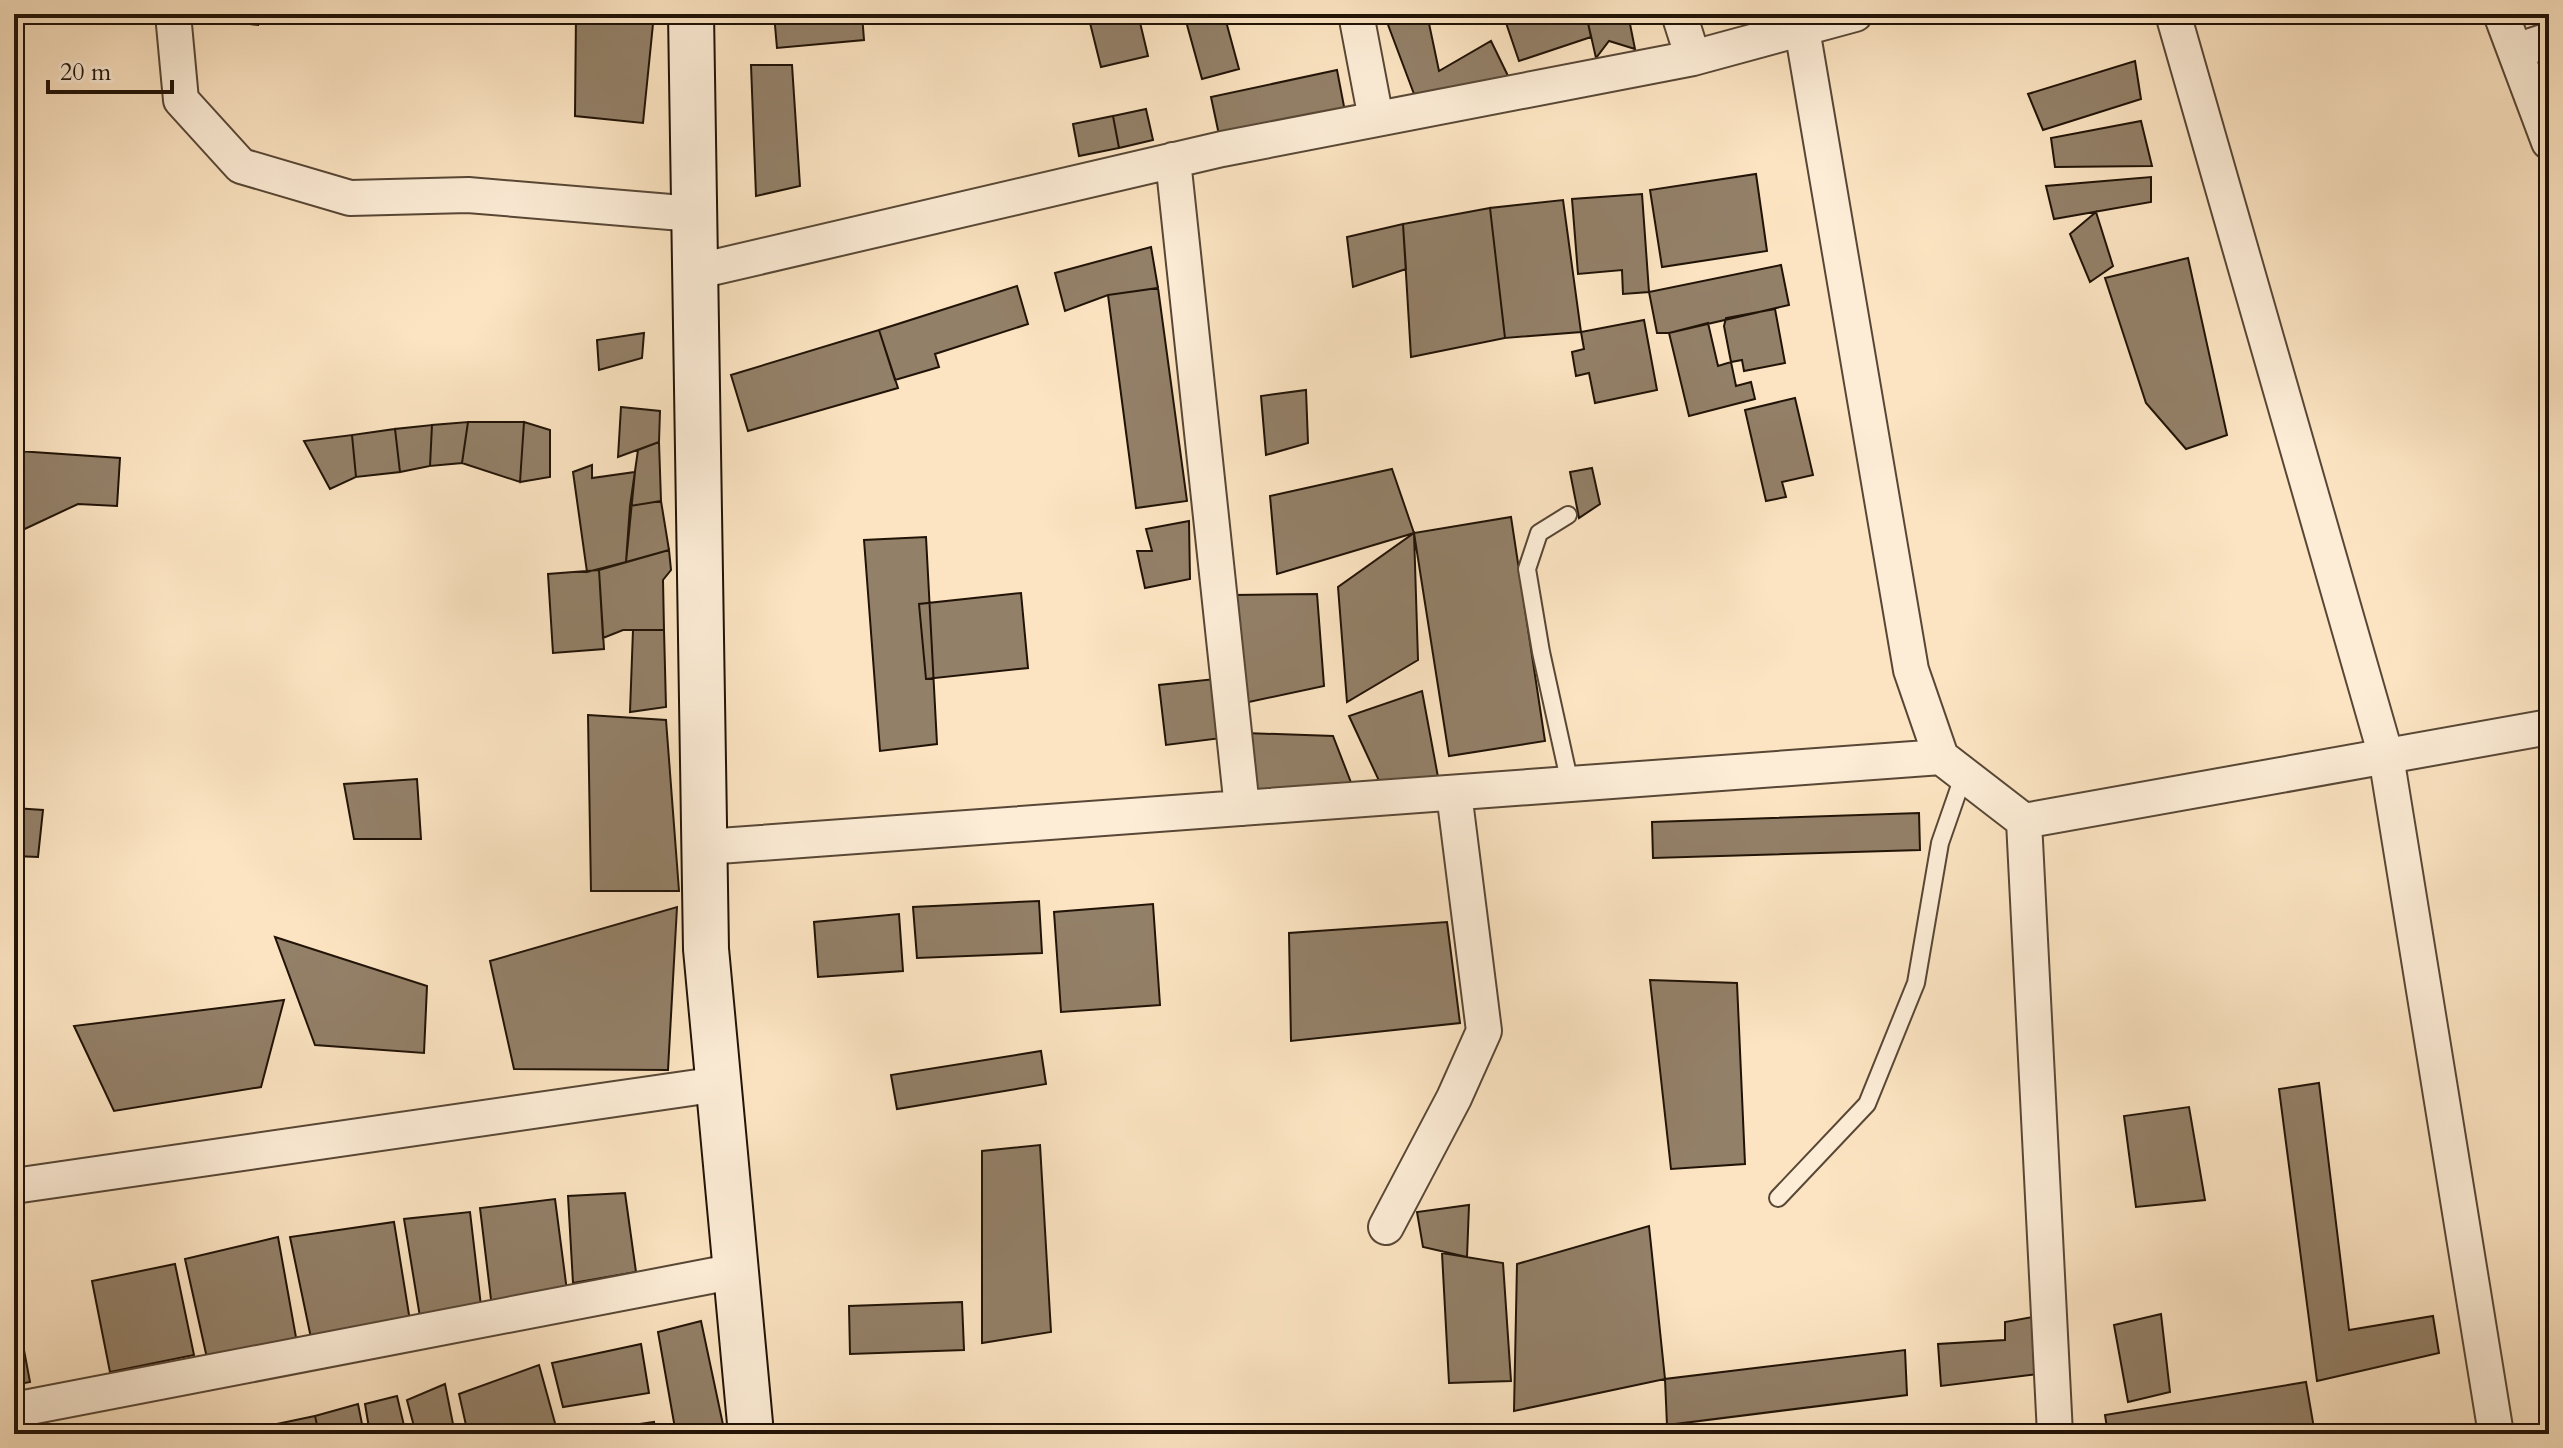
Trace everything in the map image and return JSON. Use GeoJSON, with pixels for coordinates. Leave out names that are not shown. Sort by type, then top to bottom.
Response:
{"type":"FeatureCollection","features":[{"type":"Feature","properties":{"kind":"street"},"geometry":{"type":"LineString","coordinates":[[173,14],[181,100],[241,166],[350,198],[468,195],[694,214]]}},
{"type":"Feature","properties":{"kind":"street"},"geometry":{"type":"LineString","coordinates":[[691,14],[706,949],[751,1434]]}},
{"type":"Feature","properties":{"kind":"street"},"geometry":{"type":"LineString","coordinates":[[1356,14],[1376,119]]}},
{"type":"Feature","properties":{"kind":"street"},"geometry":{"type":"LineString","coordinates":[[1679,14],[1693,58]]}},
{"type":"Feature","properties":{"kind":"street"},"geometry":{"type":"LineString","coordinates":[[694,272],[1173,160],[1693,58],[1855,14]]}},
{"type":"Feature","properties":{"kind":"street"},"geometry":{"type":"LineString","coordinates":[[2173,14],[2386,756],[2496,1434]]}},
{"type":"Feature","properties":{"kind":"street"},"geometry":{"type":"LineString","coordinates":[[2501,14],[2549,142]]}},
{"type":"Feature","properties":{"kind":"street"},"geometry":{"type":"LineString","coordinates":[[1802,29],[1911,670],[1952,766],[2024,821],[2549,727]]}},
{"type":"Feature","properties":{"kind":"street"},"geometry":{"type":"LineString","coordinates":[[2516,51],[2549,40]]}},
{"type":"Feature","properties":{"kind":"street"},"geometry":{"type":"LineString","coordinates":[[1173,160],[1242,808]]}},
{"type":"Feature","properties":{"kind":"street"},"geometry":{"type":"LineString","coordinates":[[705,847],[1570,784],[1952,766]]}},
{"type":"Feature","properties":{"kind":"street"},"geometry":{"type":"LineString","coordinates":[[1386,1227],[1454,1098],[1484,1031],[1454,793]]}},
{"type":"Feature","properties":{"kind":"street"},"geometry":{"type":"LineString","coordinates":[[2024,821],[2055,1434]]}},
{"type":"Feature","properties":{"kind":"street"},"geometry":{"type":"LineString","coordinates":[[14,1186],[719,1084]]}},
{"type":"Feature","properties":{"kind":"street"},"geometry":{"type":"LineString","coordinates":[[14,1410],[736,1271]]}},
{"type":"Feature","properties":{"kind":"lane"},"geometry":{"type":"LineString","coordinates":[[1568,515],[1539,533],[1527,569],[1541,652],[1570,784]]}},
{"type":"Feature","properties":{"kind":"lane"},"geometry":{"type":"LineString","coordinates":[[1778,1198],[1867,1104],[1916,983],[1952,766]]}},
{"type":"Feature","properties":{"kind":"building"},"geometry":{"type":"Polygon","coordinates":[[[14,14],[23,14],[21,142],[14,142],[14,14]]]}},
{"type":"Feature","properties":{"kind":"building"},"geometry":{"type":"Polygon","coordinates":[[[222,14],[258,14],[258,25],[223,21],[222,14]]]}},
{"type":"Feature","properties":{"kind":"building"},"geometry":{"type":"Polygon","coordinates":[[[576,14],[654,14],[643,123],[575,116],[576,14]]]}},
{"type":"Feature","properties":{"kind":"building"},"geometry":{"type":"Polygon","coordinates":[[[774,14],[862,14],[864,40],[777,48],[774,14]]]}},
{"type":"Feature","properties":{"kind":"building"},"geometry":{"type":"Polygon","coordinates":[[[1124,14],[1138,14],[1148,56],[1101,67],[1090,23],[1124,14]]]}},
{"type":"Feature","properties":{"kind":"building"},"geometry":{"type":"Polygon","coordinates":[[[1184,14],[1224,14],[1239,69],[1202,79],[1184,14]]]}},
{"type":"Feature","properties":{"kind":"building"},"geometry":{"type":"Polygon","coordinates":[[[1384,14],[1427,14],[1439,71],[1491,41],[1511,82],[1414,94],[1384,14]]]}},
{"type":"Feature","properties":{"kind":"building"},"geometry":{"type":"Polygon","coordinates":[[[1503,14],[1586,14],[1591,37],[1519,61],[1503,14]]]}},
{"type":"Feature","properties":{"kind":"building"},"geometry":{"type":"Polygon","coordinates":[[[1586,14],[1628,14],[1635,49],[1609,41],[1596,58],[1586,14]]]}},
{"type":"Feature","properties":{"kind":"building"},"geometry":{"type":"Polygon","coordinates":[[[2135,61],[2141,99],[2043,130],[2028,94],[2135,61]]]}},
{"type":"Feature","properties":{"kind":"building"},"geometry":{"type":"Polygon","coordinates":[[[751,65],[792,65],[800,186],[756,196],[751,65]]]}},
{"type":"Feature","properties":{"kind":"building"},"geometry":{"type":"Polygon","coordinates":[[[1337,70],[1347,122],[1222,149],[1211,97],[1337,70]]]}},
{"type":"Feature","properties":{"kind":"building"},"geometry":{"type":"Polygon","coordinates":[[[1146,109],[1153,140],[1119,148],[1113,116],[1146,109]]]}},
{"type":"Feature","properties":{"kind":"building"},"geometry":{"type":"Polygon","coordinates":[[[1113,116],[1119,148],[1079,156],[1073,124],[1113,116]]]}},
{"type":"Feature","properties":{"kind":"building"},"geometry":{"type":"Polygon","coordinates":[[[2141,121],[2152,166],[2055,167],[2051,138],[2141,121]]]}},
{"type":"Feature","properties":{"kind":"building"},"geometry":{"type":"Polygon","coordinates":[[[1756,174],[1767,251],[1662,267],[1650,190],[1756,174]]]}},
{"type":"Feature","properties":{"kind":"building"},"geometry":{"type":"Polygon","coordinates":[[[2151,177],[2151,202],[2054,219],[2046,186],[2151,177]]]}},
{"type":"Feature","properties":{"kind":"building"},"geometry":{"type":"Polygon","coordinates":[[[1642,194],[1649,292],[1623,294],[1622,270],[1578,274],[1572,199],[1642,194]]]}},
{"type":"Feature","properties":{"kind":"building"},"geometry":{"type":"Polygon","coordinates":[[[1563,200],[1581,332],[1505,338],[1490,208],[1563,200]]]}},
{"type":"Feature","properties":{"kind":"building"},"geometry":{"type":"Polygon","coordinates":[[[1490,208],[1505,338],[1411,357],[1403,224],[1490,208]]]}},
{"type":"Feature","properties":{"kind":"building"},"geometry":{"type":"Polygon","coordinates":[[[2096,212],[2113,266],[2090,282],[2070,234],[2096,212]]]}},
{"type":"Feature","properties":{"kind":"building"},"geometry":{"type":"Polygon","coordinates":[[[1403,224],[1406,269],[1353,287],[1347,237],[1403,224]]]}},
{"type":"Feature","properties":{"kind":"building"},"geometry":{"type":"Polygon","coordinates":[[[1151,247],[1158,288],[1108,295],[1065,311],[1055,273],[1151,247]]]}},
{"type":"Feature","properties":{"kind":"building"},"geometry":{"type":"Polygon","coordinates":[[[2188,258],[2227,435],[2186,449],[2146,403],[2105,278],[2188,258]]]}},
{"type":"Feature","properties":{"kind":"building"},"geometry":{"type":"Polygon","coordinates":[[[1781,265],[1789,305],[1669,333],[1657,333],[1649,292],[1781,265]]]}},
{"type":"Feature","properties":{"kind":"building"},"geometry":{"type":"Polygon","coordinates":[[[1017,286],[1028,324],[935,354],[939,367],[895,380],[879,330],[1017,286]]]}},
{"type":"Feature","properties":{"kind":"building"},"geometry":{"type":"Polygon","coordinates":[[[1158,288],[1187,501],[1136,508],[1108,295],[1158,288]]]}},
{"type":"Feature","properties":{"kind":"building"},"geometry":{"type":"Polygon","coordinates":[[[1775,309],[1785,363],[1744,371],[1742,360],[1731,362],[1724,326],[1726,318],[1775,309]]]}},
{"type":"Feature","properties":{"kind":"building"},"geometry":{"type":"Polygon","coordinates":[[[1644,320],[1657,390],[1595,403],[1589,373],[1576,376],[1572,352],[1584,349],[1581,332],[1644,320]]]}},
{"type":"Feature","properties":{"kind":"building"},"geometry":{"type":"Polygon","coordinates":[[[1708,323],[1718,366],[1731,362],[1736,386],[1751,382],[1755,399],[1689,416],[1669,333],[1708,323]]]}},
{"type":"Feature","properties":{"kind":"building"},"geometry":{"type":"Polygon","coordinates":[[[879,330],[898,388],[748,431],[731,375],[879,330]]]}},
{"type":"Feature","properties":{"kind":"building"},"geometry":{"type":"Polygon","coordinates":[[[644,333],[642,358],[599,370],[597,340],[644,333]]]}},
{"type":"Feature","properties":{"kind":"building"},"geometry":{"type":"Polygon","coordinates":[[[1306,390],[1308,443],[1266,455],[1261,396],[1306,390]]]}},
{"type":"Feature","properties":{"kind":"building"},"geometry":{"type":"Polygon","coordinates":[[[1795,398],[1813,475],[1782,482],[1786,497],[1766,501],[1745,410],[1795,398]]]}},
{"type":"Feature","properties":{"kind":"building"},"geometry":{"type":"Polygon","coordinates":[[[621,407],[660,411],[659,442],[618,457],[621,407]]]}},
{"type":"Feature","properties":{"kind":"building"},"geometry":{"type":"Polygon","coordinates":[[[468,422],[462,463],[430,466],[432,425],[468,422]]]}},
{"type":"Feature","properties":{"kind":"building"},"geometry":{"type":"Polygon","coordinates":[[[468,422],[524,422],[520,482],[462,463],[468,422]]]}},
{"type":"Feature","properties":{"kind":"building"},"geometry":{"type":"Polygon","coordinates":[[[524,422],[550,430],[550,477],[520,482],[524,422]]]}},
{"type":"Feature","properties":{"kind":"building"},"geometry":{"type":"Polygon","coordinates":[[[432,425],[430,466],[400,472],[395,429],[432,425]]]}},
{"type":"Feature","properties":{"kind":"building"},"geometry":{"type":"Polygon","coordinates":[[[395,429],[400,472],[356,477],[352,435],[395,429]]]}},
{"type":"Feature","properties":{"kind":"building"},"geometry":{"type":"Polygon","coordinates":[[[352,435],[356,477],[330,489],[304,441],[352,435]]]}},
{"type":"Feature","properties":{"kind":"building"},"geometry":{"type":"Polygon","coordinates":[[[659,442],[661,501],[630,506],[638,450],[659,442]]]}},
{"type":"Feature","properties":{"kind":"building"},"geometry":{"type":"Polygon","coordinates":[[[14,451],[18,451],[20,486],[14,486],[14,451]]]}},
{"type":"Feature","properties":{"kind":"building"},"geometry":{"type":"Polygon","coordinates":[[[18,451],[120,458],[117,506],[78,504],[14,534],[20,486],[18,451]]]}},
{"type":"Feature","properties":{"kind":"building"},"geometry":{"type":"Polygon","coordinates":[[[592,465],[592,478],[635,472],[626,562],[587,572],[573,472],[592,465]]]}},
{"type":"Feature","properties":{"kind":"building"},"geometry":{"type":"Polygon","coordinates":[[[1592,468],[1600,504],[1579,518],[1570,472],[1592,468]]]}},
{"type":"Feature","properties":{"kind":"building"},"geometry":{"type":"Polygon","coordinates":[[[1392,469],[1414,533],[1277,574],[1270,496],[1392,469]]]}},
{"type":"Feature","properties":{"kind":"building"},"geometry":{"type":"Polygon","coordinates":[[[661,501],[669,550],[626,562],[630,506],[661,501]]]}},
{"type":"Feature","properties":{"kind":"building"},"geometry":{"type":"Polygon","coordinates":[[[1511,517],[1545,741],[1449,756],[1414,533],[1511,517]]]}},
{"type":"Feature","properties":{"kind":"building"},"geometry":{"type":"Polygon","coordinates":[[[1189,521],[1190,579],[1145,588],[1137,551],[1152,551],[1146,529],[1189,521]]]}},
{"type":"Feature","properties":{"kind":"building"},"geometry":{"type":"Polygon","coordinates":[[[1414,533],[1418,660],[1347,702],[1338,587],[1414,533]]]}},
{"type":"Feature","properties":{"kind":"building"},"geometry":{"type":"Polygon","coordinates":[[[926,537],[937,744],[880,751],[864,540],[926,537]]]}},
{"type":"Feature","properties":{"kind":"building"},"geometry":{"type":"Polygon","coordinates":[[[669,550],[671,570],[663,580],[664,630],[623,630],[603,638],[599,570],[669,550]]]}},
{"type":"Feature","properties":{"kind":"building"},"geometry":{"type":"Polygon","coordinates":[[[599,570],[604,649],[553,653],[548,574],[599,570]]]}},
{"type":"Feature","properties":{"kind":"building"},"geometry":{"type":"Polygon","coordinates":[[[1021,593],[1028,668],[926,679],[919,604],[1021,593]]]}},
{"type":"Feature","properties":{"kind":"building"},"geometry":{"type":"Polygon","coordinates":[[[1317,594],[1324,686],[1244,703],[1234,595],[1317,594]]]}},
{"type":"Feature","properties":{"kind":"building"},"geometry":{"type":"Polygon","coordinates":[[[633,630],[664,630],[666,707],[630,712],[633,630]]]}},
{"type":"Feature","properties":{"kind":"building"},"geometry":{"type":"Polygon","coordinates":[[[1215,679],[1222,738],[1166,745],[1159,685],[1215,679]]]}},
{"type":"Feature","properties":{"kind":"building"},"geometry":{"type":"Polygon","coordinates":[[[1422,691],[1438,777],[1381,785],[1349,716],[1422,691]]]}},
{"type":"Feature","properties":{"kind":"building"},"geometry":{"type":"Polygon","coordinates":[[[588,715],[666,720],[679,891],[591,891],[588,715]]]}},
{"type":"Feature","properties":{"kind":"building"},"geometry":{"type":"Polygon","coordinates":[[[1245,733],[1333,736],[1357,798],[1242,808],[1245,733]]]}},
{"type":"Feature","properties":{"kind":"building"},"geometry":{"type":"Polygon","coordinates":[[[417,779],[421,839],[354,839],[344,784],[417,779]]]}},
{"type":"Feature","properties":{"kind":"building"},"geometry":{"type":"Polygon","coordinates":[[[14,808],[43,810],[38,857],[14,856],[14,808]]]}},
{"type":"Feature","properties":{"kind":"building"},"geometry":{"type":"Polygon","coordinates":[[[1919,813],[1920,850],[1653,858],[1652,822],[1919,813]]]}},
{"type":"Feature","properties":{"kind":"building"},"geometry":{"type":"Polygon","coordinates":[[[1039,901],[1042,953],[917,958],[913,907],[1039,901]]]}},
{"type":"Feature","properties":{"kind":"building"},"geometry":{"type":"Polygon","coordinates":[[[1153,904],[1160,1005],[1061,1012],[1054,912],[1153,904]]]}},
{"type":"Feature","properties":{"kind":"building"},"geometry":{"type":"Polygon","coordinates":[[[677,907],[668,1070],[514,1069],[490,961],[677,907]]]}},
{"type":"Feature","properties":{"kind":"building"},"geometry":{"type":"Polygon","coordinates":[[[899,914],[903,971],[818,977],[814,922],[899,914]]]}},
{"type":"Feature","properties":{"kind":"building"},"geometry":{"type":"Polygon","coordinates":[[[1447,922],[1460,1023],[1291,1041],[1289,933],[1447,922]]]}},
{"type":"Feature","properties":{"kind":"building"},"geometry":{"type":"Polygon","coordinates":[[[275,937],[427,986],[424,1053],[315,1045],[275,937]]]}},
{"type":"Feature","properties":{"kind":"building"},"geometry":{"type":"Polygon","coordinates":[[[1650,980],[1737,983],[1745,1164],[1671,1169],[1650,980]]]}},
{"type":"Feature","properties":{"kind":"building"},"geometry":{"type":"Polygon","coordinates":[[[284,1000],[261,1087],[114,1111],[74,1026],[284,1000]]]}},
{"type":"Feature","properties":{"kind":"building"},"geometry":{"type":"Polygon","coordinates":[[[1041,1051],[1046,1084],[897,1109],[891,1075],[1041,1051]]]}},
{"type":"Feature","properties":{"kind":"building"},"geometry":{"type":"Polygon","coordinates":[[[2319,1083],[2349,1330],[2433,1316],[2439,1353],[2317,1381],[2279,1089],[2319,1083]]]}},
{"type":"Feature","properties":{"kind":"building"},"geometry":{"type":"Polygon","coordinates":[[[2189,1107],[2205,1200],[2136,1207],[2124,1116],[2189,1107]]]}},
{"type":"Feature","properties":{"kind":"building"},"geometry":{"type":"Polygon","coordinates":[[[1040,1145],[1051,1332],[982,1343],[982,1151],[1040,1145]]]}},
{"type":"Feature","properties":{"kind":"building"},"geometry":{"type":"Polygon","coordinates":[[[625,1193],[636,1272],[573,1283],[568,1196],[625,1193]]]}},
{"type":"Feature","properties":{"kind":"building"},"geometry":{"type":"Polygon","coordinates":[[[555,1199],[567,1291],[493,1316],[480,1208],[555,1199]]]}},
{"type":"Feature","properties":{"kind":"building"},"geometry":{"type":"Polygon","coordinates":[[[1469,1205],[1467,1257],[1423,1247],[1417,1212],[1469,1205]]]}},
{"type":"Feature","properties":{"kind":"building"},"geometry":{"type":"Polygon","coordinates":[[[470,1212],[481,1306],[420,1317],[404,1219],[470,1212]]]}},
{"type":"Feature","properties":{"kind":"building"},"geometry":{"type":"Polygon","coordinates":[[[394,1222],[410,1321],[311,1338],[290,1237],[394,1222]]]}},
{"type":"Feature","properties":{"kind":"building"},"geometry":{"type":"Polygon","coordinates":[[[1649,1226],[1665,1379],[1514,1411],[1517,1264],[1649,1226]]]}},
{"type":"Feature","properties":{"kind":"building"},"geometry":{"type":"Polygon","coordinates":[[[278,1237],[297,1343],[207,1358],[185,1259],[278,1237]]]}},
{"type":"Feature","properties":{"kind":"building"},"geometry":{"type":"Polygon","coordinates":[[[1442,1253],[1503,1263],[1511,1381],[1449,1383],[1442,1253]]]}},
{"type":"Feature","properties":{"kind":"building"},"geometry":{"type":"Polygon","coordinates":[[[175,1264],[194,1355],[110,1372],[92,1281],[175,1264]]]}},
{"type":"Feature","properties":{"kind":"building"},"geometry":{"type":"Polygon","coordinates":[[[14,1297],[30,1382],[14,1385],[14,1297]]]}},
{"type":"Feature","properties":{"kind":"building"},"geometry":{"type":"Polygon","coordinates":[[[962,1302],[964,1350],[850,1354],[849,1306],[962,1302]]]}},
{"type":"Feature","properties":{"kind":"building"},"geometry":{"type":"Polygon","coordinates":[[[2161,1314],[2170,1392],[2128,1402],[2114,1325],[2161,1314]]]}},
{"type":"Feature","properties":{"kind":"building"},"geometry":{"type":"Polygon","coordinates":[[[2038,1316],[2038,1374],[1941,1386],[1938,1344],[2005,1340],[2005,1322],[2038,1316]]]}},
{"type":"Feature","properties":{"kind":"building"},"geometry":{"type":"Polygon","coordinates":[[[701,1321],[725,1434],[676,1434],[658,1332],[701,1321]]]}},
{"type":"Feature","properties":{"kind":"building"},"geometry":{"type":"Polygon","coordinates":[[[641,1344],[649,1393],[563,1407],[552,1363],[641,1344]]]}},
{"type":"Feature","properties":{"kind":"building"},"geometry":{"type":"Polygon","coordinates":[[[1905,1350],[1907,1395],[1667,1425],[1665,1379],[1905,1350]]]}},
{"type":"Feature","properties":{"kind":"building"},"geometry":{"type":"Polygon","coordinates":[[[539,1365],[558,1434],[468,1434],[459,1394],[539,1365]]]}},
{"type":"Feature","properties":{"kind":"building"},"geometry":{"type":"Polygon","coordinates":[[[2306,1382],[2315,1434],[2108,1434],[2105,1415],[2306,1382]]]}},
{"type":"Feature","properties":{"kind":"building"},"geometry":{"type":"Polygon","coordinates":[[[445,1384],[455,1434],[416,1434],[407,1400],[445,1384]]]}},
{"type":"Feature","properties":{"kind":"building"},"geometry":{"type":"Polygon","coordinates":[[[397,1396],[406,1434],[370,1434],[365,1404],[397,1396]]]}},
{"type":"Feature","properties":{"kind":"building"},"geometry":{"type":"Polygon","coordinates":[[[358,1404],[364,1434],[319,1434],[315,1416],[358,1404]]]}},
{"type":"Feature","properties":{"kind":"building"},"geometry":{"type":"Polygon","coordinates":[[[315,1416],[319,1434],[229,1434],[315,1416]]]}},
{"type":"Feature","properties":{"kind":"building"},"geometry":{"type":"Polygon","coordinates":[[[654,1422],[656,1434],[600,1434],[599,1430],[654,1422]]]}}]}
